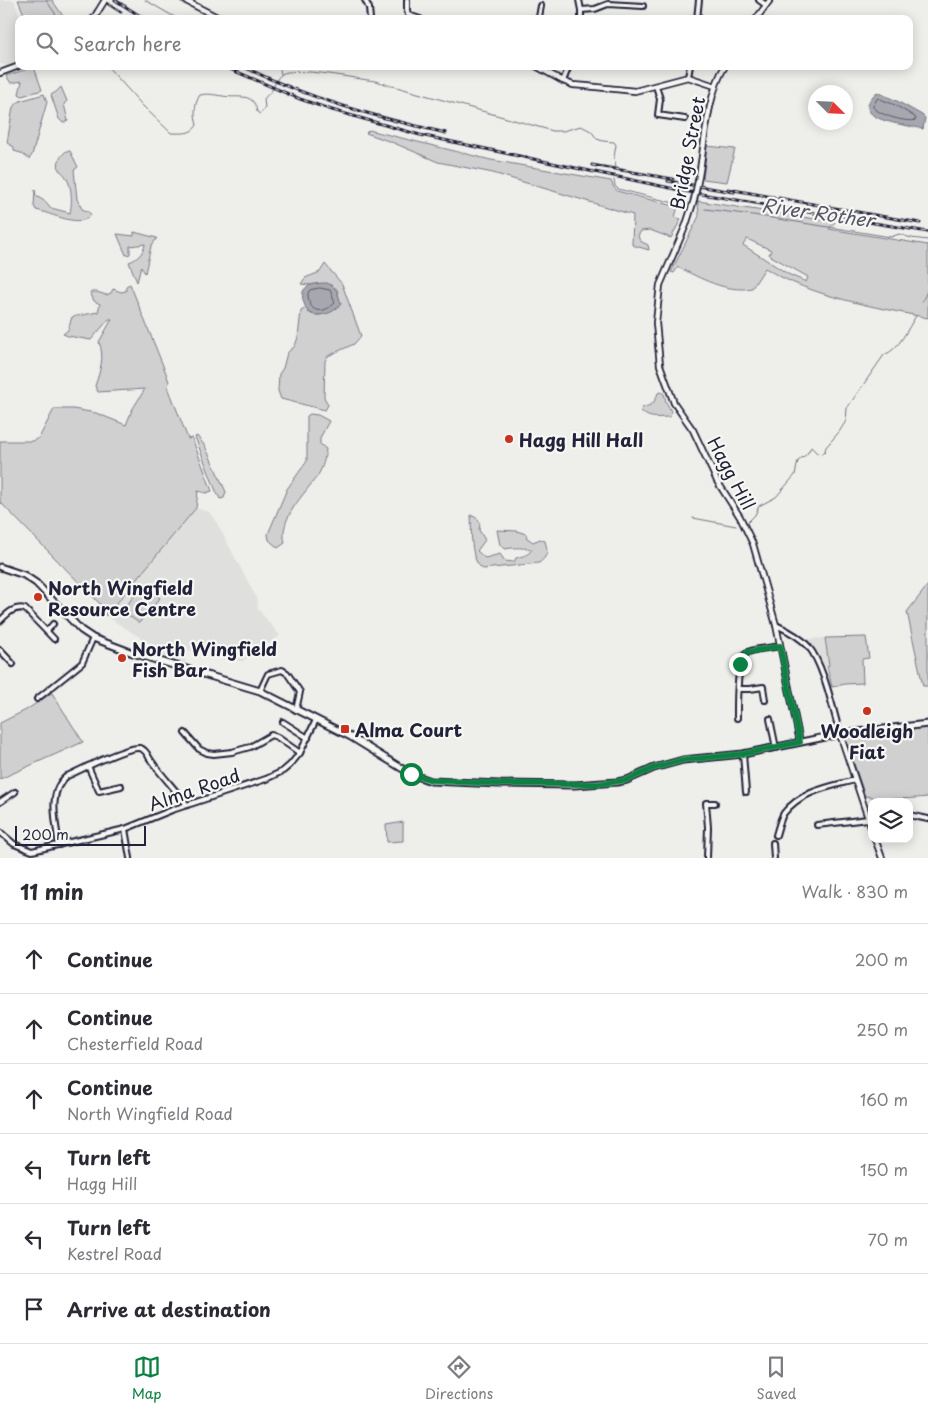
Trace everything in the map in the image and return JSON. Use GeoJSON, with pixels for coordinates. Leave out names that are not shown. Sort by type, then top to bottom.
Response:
{"type":"FeatureCollection","features":[{"type":"Feature","properties":{"kind":"main road"},"geometry":{"type":"LineString","coordinates":[[0,567],[24,575],[36,583],[81,630],[93,638],[133,653],[260,691],[351,737],[411,774],[431,780],[499,784],[575,785],[617,782],[627,780],[664,765],[699,758],[743,754],[840,734],[928,724]]}},
{"type":"Feature","properties":{"kind":"street"},"geometry":{"type":"LineString","coordinates":[[95,15],[105,0]]}},
{"type":"Feature","properties":{"kind":"street"},"geometry":{"type":"LineString","coordinates":[[184,0],[213,15]]}},
{"type":"Feature","properties":{"kind":"street"},"geometry":{"type":"LineString","coordinates":[[364,0],[369,15]]}},
{"type":"Feature","properties":{"kind":"street"},"geometry":{"type":"LineString","coordinates":[[407,0],[408,15]]}},
{"type":"Feature","properties":{"kind":"street"},"geometry":{"type":"LineString","coordinates":[[579,0],[581,15]]}},
{"type":"Feature","properties":{"kind":"street"},"geometry":{"type":"LineString","coordinates":[[698,15],[700,0]]}},
{"type":"Feature","properties":{"kind":"street"},"geometry":{"type":"LineString","coordinates":[[759,0],[766,5]]}},
{"type":"Feature","properties":{"kind":"street"},"geometry":{"type":"LineString","coordinates":[[759,15],[770,0]]}},
{"type":"Feature","properties":{"kind":"street"},"geometry":{"type":"LineString","coordinates":[[581,10],[595,9],[608,4],[643,6]]}},
{"type":"Feature","properties":{"kind":"street"},"geometry":{"type":"LineString","coordinates":[[540,15],[542,6]]}},
{"type":"Feature","properties":{"kind":"street"},"geometry":{"type":"LineString","coordinates":[[0,73],[15,67]]}},
{"type":"Feature","properties":{"kind":"street"},"geometry":{"type":"LineString","coordinates":[[543,70],[573,85],[620,90],[635,91],[688,77],[715,86]]}},
{"type":"Feature","properties":{"kind":"street"},"geometry":{"type":"LineString","coordinates":[[562,81],[567,70]]}},
{"type":"Feature","properties":{"kind":"street"},"geometry":{"type":"LineString","coordinates":[[688,77],[689,70]]}},
{"type":"Feature","properties":{"kind":"street","name":"Bridge Street"},"geometry":{"type":"LineString","coordinates":[[686,225],[699,176],[711,99],[723,70]]}},
{"type":"Feature","properties":{"kind":"street"},"geometry":{"type":"LineString","coordinates":[[656,86],[660,99],[658,115],[685,119]]}},
{"type":"Feature","properties":{"kind":"street","name":"Hagg Hill"},"geometry":{"type":"LineString","coordinates":[[686,225],[660,285],[656,323],[660,364],[674,403],[693,430],[718,481],[740,517],[753,544],[776,626],[800,742]]}},
{"type":"Feature","properties":{"kind":"street"},"geometry":{"type":"LineString","coordinates":[[0,621],[19,607],[25,609],[54,639]]}},
{"type":"Feature","properties":{"kind":"street"},"geometry":{"type":"LineString","coordinates":[[47,631],[53,624]]}},
{"type":"Feature","properties":{"kind":"street"},"geometry":{"type":"LineString","coordinates":[[776,626],[786,630],[808,646],[816,658],[868,819],[817,825]]}},
{"type":"Feature","properties":{"kind":"street"},"geometry":{"type":"LineString","coordinates":[[37,699],[80,666],[93,638]]}},
{"type":"Feature","properties":{"kind":"street"},"geometry":{"type":"LineString","coordinates":[[736,718],[740,664],[745,655],[753,651],[780,646]]}},
{"type":"Feature","properties":{"kind":"street"},"geometry":{"type":"LineString","coordinates":[[0,650],[14,664]]}},
{"type":"Feature","properties":{"kind":"street"},"geometry":{"type":"LineString","coordinates":[[260,691],[268,674],[282,670],[287,673],[300,692],[296,710]]}},
{"type":"Feature","properties":{"kind":"street"},"geometry":{"type":"LineString","coordinates":[[738,689],[763,687],[765,700]]}},
{"type":"Feature","properties":{"kind":"street"},"geometry":{"type":"LineString","coordinates":[[770,719],[776,748]]}},
{"type":"Feature","properties":{"kind":"street","name":"Alma Road"},"geometry":{"type":"LineString","coordinates":[[0,832],[14,844],[32,851],[125,829],[274,775],[290,765],[300,753],[316,720]]}},
{"type":"Feature","properties":{"kind":"street"},"geometry":{"type":"LineString","coordinates":[[283,722],[308,738]]}},
{"type":"Feature","properties":{"kind":"street"},"geometry":{"type":"LineString","coordinates":[[185,733],[199,749],[207,753],[219,754],[239,750],[254,745],[271,735],[300,753]]}},
{"type":"Feature","properties":{"kind":"street"},"geometry":{"type":"LineString","coordinates":[[59,845],[54,798],[59,782],[67,776],[121,752],[139,748],[144,750],[159,772],[174,787],[187,805]]}},
{"type":"Feature","properties":{"kind":"street"},"geometry":{"type":"LineString","coordinates":[[743,754],[746,792]]}},
{"type":"Feature","properties":{"kind":"street"},"geometry":{"type":"LineString","coordinates":[[88,766],[99,791],[122,786]]}},
{"type":"Feature","properties":{"kind":"street"},"geometry":{"type":"LineString","coordinates":[[776,836],[783,814],[799,798],[821,789],[854,780]]}},
{"type":"Feature","properties":{"kind":"street"},"geometry":{"type":"LineString","coordinates":[[0,802],[14,792]]}},
{"type":"Feature","properties":{"kind":"street"},"geometry":{"type":"LineString","coordinates":[[707,858],[708,827],[706,803],[715,803]]}},
{"type":"Feature","properties":{"kind":"street"},"geometry":{"type":"LineString","coordinates":[[913,816],[928,819]]}},
{"type":"Feature","properties":{"kind":"street"},"geometry":{"type":"LineString","coordinates":[[125,829],[130,858]]}},
{"type":"Feature","properties":{"kind":"street"},"geometry":{"type":"LineString","coordinates":[[773,843],[774,858]]}},
{"type":"Feature","properties":{"kind":"street"},"geometry":{"type":"LineString","coordinates":[[876,843],[881,858]]}},
{"type":"Feature","properties":{"kind":"shaded area"},"geometry":{"type":"Polygon","coordinates":[[[0,0],[14,0],[20,15],[15,15],[15,63],[7,66],[0,64],[0,0]]]}},
{"type":"Feature","properties":{"kind":"shaded area"},"geometry":{"type":"Polygon","coordinates":[[[18,0],[52,0],[62,15],[24,15],[18,0]]]}},
{"type":"Feature","properties":{"kind":"shaded area"},"geometry":{"type":"Polygon","coordinates":[[[25,70],[35,70],[42,90],[22,96],[19,94],[22,81],[11,83],[6,76],[25,70]]]}},
{"type":"Feature","properties":{"kind":"shaded area"},"geometry":{"type":"Polygon","coordinates":[[[61,87],[67,101],[64,104],[68,121],[63,123],[59,119],[51,95],[61,87]]]}},
{"type":"Feature","properties":{"kind":"shaded area"},"geometry":{"type":"Polygon","coordinates":[[[44,94],[47,102],[32,155],[29,159],[21,153],[14,151],[14,147],[7,143],[13,107],[20,101],[44,94]]]}},
{"type":"Feature","properties":{"kind":"shaded area"},"geometry":{"type":"Polygon","coordinates":[[[369,130],[491,160],[611,181],[617,191],[678,207],[675,217],[681,219],[671,238],[650,230],[641,231],[638,236],[640,241],[648,245],[649,250],[632,245],[633,215],[493,173],[438,162],[366,133],[369,130]]]}},
{"type":"Feature","properties":{"kind":"shaded area"},"geometry":{"type":"Polygon","coordinates":[[[707,146],[735,149],[727,182],[703,179],[707,146]]]}},
{"type":"Feature","properties":{"kind":"shaded area"},"geometry":{"type":"Polygon","coordinates":[[[66,151],[70,151],[78,167],[74,170],[77,199],[82,209],[91,215],[80,221],[65,219],[36,210],[34,206],[35,190],[36,196],[46,202],[51,208],[70,213],[69,183],[58,167],[62,155],[66,151]]]}},
{"type":"Feature","properties":{"kind":"shaded area"},"geometry":{"type":"Polygon","coordinates":[[[698,201],[835,222],[829,229],[928,245],[928,318],[823,294],[783,278],[765,268],[752,288],[742,289],[714,284],[678,267],[674,273],[671,272],[699,216],[698,201]],[[747,239],[743,245],[788,274],[806,282],[808,277],[769,255],[771,250],[747,239]]]}},
{"type":"Feature","properties":{"kind":"shaded area"},"geometry":{"type":"Polygon","coordinates":[[[134,232],[157,238],[151,246],[145,273],[141,267],[137,282],[129,262],[139,256],[145,244],[130,246],[130,254],[126,255],[117,234],[134,236],[134,232]]]}},
{"type":"Feature","properties":{"kind":"shaded area"},"geometry":{"type":"Polygon","coordinates":[[[325,264],[342,284],[361,336],[354,344],[328,356],[325,361],[324,397],[328,405],[325,410],[281,399],[278,391],[279,374],[283,368],[287,353],[295,346],[298,337],[301,311],[306,308],[313,315],[318,315],[340,304],[337,289],[332,286],[327,284],[301,284],[305,278],[320,272],[325,264]]]}},
{"type":"Feature","properties":{"kind":"shaded area"},"geometry":{"type":"Polygon","coordinates":[[[130,284],[166,373],[169,382],[168,387],[188,439],[192,438],[212,491],[206,493],[198,491],[196,508],[106,616],[104,608],[0,502],[0,441],[32,441],[39,438],[54,409],[73,409],[96,413],[126,425],[132,410],[145,389],[98,392],[95,386],[102,359],[99,342],[112,319],[109,319],[91,340],[63,334],[68,330],[72,317],[98,312],[100,304],[94,301],[90,292],[106,295],[111,293],[113,289],[121,292],[126,291],[126,286],[130,284]]]}},
{"type":"Feature","properties":{"kind":"shaded area"},"geometry":{"type":"Polygon","coordinates":[[[658,393],[664,394],[671,411],[670,417],[655,417],[644,414],[641,411],[643,407],[653,403],[658,393]]]}},
{"type":"Feature","properties":{"kind":"shaded area"},"geometry":{"type":"Polygon","coordinates":[[[310,414],[318,415],[329,421],[320,438],[320,444],[326,449],[324,459],[318,475],[289,516],[285,524],[285,543],[278,548],[269,540],[268,534],[287,489],[307,461],[307,416],[310,414]]]}},
{"type":"Feature","properties":{"kind":"shaded area"},"geometry":{"type":"Polygon","coordinates":[[[197,436],[205,446],[226,492],[224,498],[220,499],[216,491],[195,437],[197,436]]]}},
{"type":"Feature","properties":{"kind":"shaded area"},"geometry":{"type":"Polygon","coordinates":[[[196,508],[209,512],[217,523],[257,599],[258,609],[280,636],[243,661],[232,661],[188,650],[182,672],[151,662],[155,647],[106,616],[196,508]]]}},
{"type":"Feature","properties":{"kind":"shaded area"},"geometry":{"type":"Polygon","coordinates":[[[471,515],[478,519],[479,530],[485,540],[477,551],[485,558],[500,554],[505,561],[514,562],[516,558],[527,554],[532,549],[506,549],[500,545],[497,530],[517,531],[526,534],[527,538],[533,542],[540,539],[545,541],[546,556],[539,563],[483,569],[475,559],[473,552],[471,515]]]}},
{"type":"Feature","properties":{"kind":"shaded area"},"geometry":{"type":"Polygon","coordinates":[[[143,585],[160,598],[139,623],[122,611],[143,585]]]}},
{"type":"Feature","properties":{"kind":"shaded area"},"geometry":{"type":"Polygon","coordinates":[[[928,585],[928,686],[923,686],[907,612],[928,585]]]}},
{"type":"Feature","properties":{"kind":"shaded area"},"geometry":{"type":"Polygon","coordinates":[[[866,637],[869,658],[862,659],[863,683],[832,687],[827,666],[829,665],[825,638],[866,637]]]}},
{"type":"Feature","properties":{"kind":"shaded area"},"geometry":{"type":"Polygon","coordinates":[[[825,638],[829,665],[822,668],[816,651],[807,639],[825,638]]]}},
{"type":"Feature","properties":{"kind":"shaded area"},"geometry":{"type":"Polygon","coordinates":[[[52,693],[83,742],[0,779],[0,723],[26,710],[52,693]]]}},
{"type":"Feature","properties":{"kind":"shaded area"},"geometry":{"type":"Polygon","coordinates":[[[928,727],[928,797],[881,798],[865,796],[845,737],[928,727]]]}},
{"type":"Feature","properties":{"kind":"shaded area"},"geometry":{"type":"Polygon","coordinates":[[[403,822],[403,841],[387,842],[386,825],[403,822]]]}},
{"type":"Feature","properties":{"kind":"water"},"geometry":{"type":"Polygon","coordinates":[[[877,92],[922,115],[925,118],[923,129],[882,120],[873,115],[868,109],[869,102],[877,92]]]}},
{"type":"Feature","properties":{"kind":"water"},"geometry":{"type":"Polygon","coordinates":[[[327,283],[335,289],[341,304],[326,314],[317,315],[308,312],[304,304],[304,289],[313,284],[327,283]]]}},
{"type":"Feature","properties":{"kind":"waterway","name":"River Rother"},"geometry":{"type":"LineString","coordinates":[[46,0],[56,15]]}},
{"type":"Feature","properties":{"kind":"waterway"},"geometry":{"type":"LineString","coordinates":[[145,0],[171,15]]}},
{"type":"Feature","properties":{"kind":"waterway","name":"River Rother"},"geometry":{"type":"LineString","coordinates":[[111,70],[143,106],[171,133],[186,133],[195,128],[197,125],[196,106],[200,95],[209,94],[249,98],[253,101],[257,112],[260,114],[265,108],[264,99],[282,74],[299,71],[312,72],[375,81],[553,131],[563,131],[581,126],[591,131],[597,139],[614,142],[616,145],[614,157],[616,168]]}},
{"type":"Feature","properties":{"kind":"waterway"},"geometry":{"type":"LineString","coordinates":[[280,70],[281,74]]}},
{"type":"Feature","properties":{"kind":"waterway","name":"River Rother"},"geometry":{"type":"LineString","coordinates":[[614,180],[615,186],[618,189],[678,204]]}},
{"type":"Feature","properties":{"kind":"waterway","name":"River Rother"},"geometry":{"type":"LineString","coordinates":[[705,209],[891,237],[899,234],[928,240]]}},
{"type":"Feature","properties":{"kind":"waterway"},"geometry":{"type":"LineString","coordinates":[[922,302],[928,289]]}},
{"type":"Feature","properties":{"kind":"waterway"},"geometry":{"type":"LineString","coordinates":[[748,522],[755,515],[759,506],[776,497],[795,475],[798,461],[807,454],[811,447],[817,453],[822,454],[825,451],[846,421],[847,408],[884,355],[890,352],[903,338],[916,316]]}},
{"type":"Feature","properties":{"kind":"waterway"},"geometry":{"type":"LineString","coordinates":[[693,518],[736,526]]}},
{"type":"Feature","properties":{"kind":"railway"},"geometry":{"type":"LineString","coordinates":[[102,0],[121,12]]}},
{"type":"Feature","properties":{"kind":"railway"},"geometry":{"type":"LineString","coordinates":[[115,0],[139,15]]}},
{"type":"Feature","properties":{"kind":"railway"},"geometry":{"type":"LineString","coordinates":[[232,70],[300,99],[420,135],[689,192],[928,232]]}},
{"type":"Feature","properties":{"kind":"railway"},"geometry":{"type":"LineString","coordinates":[[251,70],[316,97],[446,133]]}},
{"type":"Feature","properties":{"kind":"railway"},"geometry":{"type":"LineString","coordinates":[[592,165],[673,179]]}},
{"type":"Feature","properties":{"kind":"railway"},"geometry":{"type":"LineString","coordinates":[[668,181],[734,192]]}},
{"type":"Feature","properties":{"kind":"railway"},"geometry":{"type":"LineString","coordinates":[[728,189],[920,223]]}},
{"type":"Feature","properties":{"kind":"place","name":"Hagg Hill Hall"},"geometry":{"type":"Point","coordinates":[509,439]}},
{"type":"Feature","properties":{"kind":"place","name":"North Wingfield Resource Centre"},"geometry":{"type":"Point","coordinates":[38,597]}},
{"type":"Feature","properties":{"kind":"place","name":"North Wingfield Fish Bar"},"geometry":{"type":"Point","coordinates":[122,658]}},
{"type":"Feature","properties":{"kind":"place","name":"Woodleigh Fiat"},"geometry":{"type":"Point","coordinates":[867,711]}},
{"type":"Feature","properties":{"kind":"place","name":"Alma Court"},"geometry":{"type":"Point","coordinates":[345,729]}},
{"type":"Feature","properties":{"kind":"route"},"geometry":{"type":"LineString","coordinates":[[411,774],[431,780],[499,784],[598,784],[627,780],[654,768],[683,760],[743,754],[800,742],[780,646],[748,652],[740,664]]}}]}
